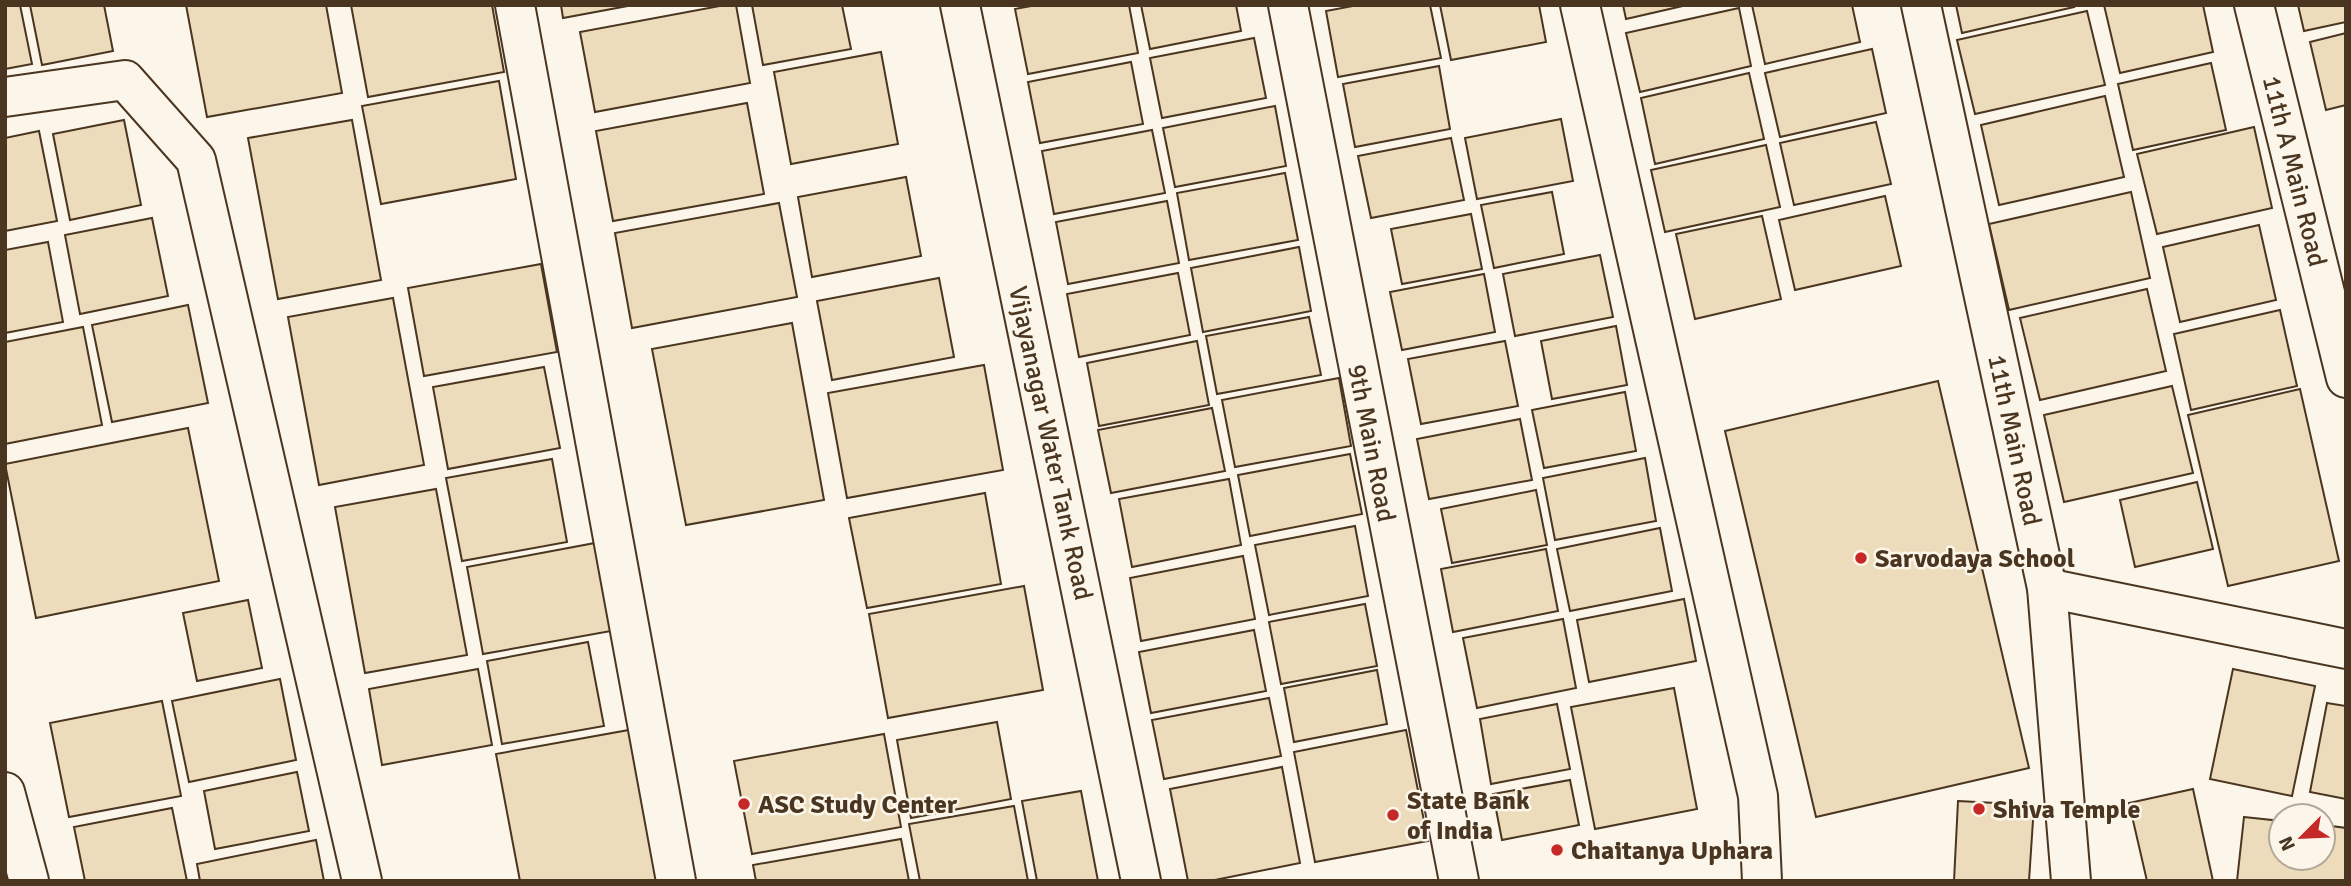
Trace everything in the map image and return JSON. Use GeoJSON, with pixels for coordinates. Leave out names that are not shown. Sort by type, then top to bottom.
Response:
{"type":"FeatureCollection","features":[{"type":"Feature","properties":{"kind":"street"},"geometry":{"type":"LineString","coordinates":[[515,5],[676,881]]}},
{"type":"Feature","properties":{"kind":"street","name":"Vijayanagar Water Tank Road"},"geometry":{"type":"LineString","coordinates":[[960,5],[1142,881]]}},
{"type":"Feature","properties":{"kind":"street","name":"9th Main Road"},"geometry":{"type":"LineString","coordinates":[[1288,5],[1459,881]]}},
{"type":"Feature","properties":{"kind":"street"},"geometry":{"type":"LineString","coordinates":[[1580,5],[1758,796],[1762,881]]}},
{"type":"Feature","properties":{"kind":"street","name":"11th Main Road"},"geometry":{"type":"LineString","coordinates":[[1921,5],[2047,588],[2071,881]]}},
{"type":"Feature","properties":{"kind":"street","name":"11th A Main Road"},"geometry":{"type":"LineString","coordinates":[[2254,5],[2346,378]]}},
{"type":"Feature","properties":{"kind":"street"},"geometry":{"type":"LineString","coordinates":[[5,97],[125,79],[196,160],[362,881]]}},
{"type":"Feature","properties":{"kind":"street"},"geometry":{"type":"LineString","coordinates":[[2047,588],[2346,649]]}},
{"type":"Feature","properties":{"kind":"street"},"geometry":{"type":"LineString","coordinates":[[5,792],[29,881]]}},
{"type":"Feature","properties":{"kind":"building"},"geometry":{"type":"Polygon","coordinates":[[[5,5],[20,5],[32,64],[5,69],[5,5]]]}},
{"type":"Feature","properties":{"kind":"building"},"geometry":{"type":"Polygon","coordinates":[[[30,5],[104,5],[113,51],[42,65],[30,5]]]}},
{"type":"Feature","properties":{"kind":"building"},"geometry":{"type":"Polygon","coordinates":[[[186,5],[326,5],[342,93],[207,117],[186,5]]]}},
{"type":"Feature","properties":{"kind":"building"},"geometry":{"type":"Polygon","coordinates":[[[351,5],[492,5],[504,72],[368,97],[351,5]]]}},
{"type":"Feature","properties":{"kind":"building"},"geometry":{"type":"Polygon","coordinates":[[[561,5],[633,5],[563,18],[561,5]]]}},
{"type":"Feature","properties":{"kind":"building"},"geometry":{"type":"Polygon","coordinates":[[[736,5],[750,83],[595,112],[580,32],[736,5]]]}},
{"type":"Feature","properties":{"kind":"building"},"geometry":{"type":"Polygon","coordinates":[[[752,5],[842,5],[851,49],[763,65],[752,5]]]}},
{"type":"Feature","properties":{"kind":"building"},"geometry":{"type":"Polygon","coordinates":[[[1037,5],[1129,5],[1138,53],[1028,74],[1015,9],[1037,5]]]}},
{"type":"Feature","properties":{"kind":"building"},"geometry":{"type":"Polygon","coordinates":[[[1141,5],[1236,5],[1241,31],[1150,49],[1141,5]]]}},
{"type":"Feature","properties":{"kind":"building"},"geometry":{"type":"Polygon","coordinates":[[[1358,5],[1430,5],[1441,58],[1338,77],[1326,11],[1358,5]]]}},
{"type":"Feature","properties":{"kind":"building"},"geometry":{"type":"Polygon","coordinates":[[[1440,5],[1539,5],[1546,42],[1451,60],[1440,5]]]}},
{"type":"Feature","properties":{"kind":"building"},"geometry":{"type":"Polygon","coordinates":[[[1623,5],[1687,5],[1626,19],[1623,5]]]}},
{"type":"Feature","properties":{"kind":"building"},"geometry":{"type":"Polygon","coordinates":[[[1752,5],[1852,5],[1860,42],[1765,64],[1752,5]]]}},
{"type":"Feature","properties":{"kind":"building"},"geometry":{"type":"Polygon","coordinates":[[[1956,5],[2073,5],[2074,7],[1962,33],[1956,5]]]}},
{"type":"Feature","properties":{"kind":"building"},"geometry":{"type":"Polygon","coordinates":[[[2104,5],[2203,5],[2213,52],[2120,73],[2104,5]]]}},
{"type":"Feature","properties":{"kind":"building"},"geometry":{"type":"Polygon","coordinates":[[[2298,5],[2346,5],[2346,22],[2304,31],[2298,5]]]}},
{"type":"Feature","properties":{"kind":"building"},"geometry":{"type":"Polygon","coordinates":[[[1739,8],[1751,66],[1640,92],[1626,33],[1739,8]]]}},
{"type":"Feature","properties":{"kind":"building"},"geometry":{"type":"Polygon","coordinates":[[[2087,11],[2105,85],[1975,114],[1957,40],[2087,11]]]}},
{"type":"Feature","properties":{"kind":"building"},"geometry":{"type":"Polygon","coordinates":[[[2346,33],[2346,105],[2326,110],[2310,42],[2346,33]]]}},
{"type":"Feature","properties":{"kind":"building"},"geometry":{"type":"Polygon","coordinates":[[[1254,38],[1266,98],[1162,118],[1150,58],[1254,38]]]}},
{"type":"Feature","properties":{"kind":"building"},"geometry":{"type":"Polygon","coordinates":[[[1872,49],[1886,113],[1780,137],[1765,73],[1872,49]]]}},
{"type":"Feature","properties":{"kind":"building"},"geometry":{"type":"Polygon","coordinates":[[[881,52],[898,144],[791,164],[774,72],[881,52]]]}},
{"type":"Feature","properties":{"kind":"building"},"geometry":{"type":"Polygon","coordinates":[[[1131,62],[1143,124],[1040,143],[1028,82],[1131,62]]]}},
{"type":"Feature","properties":{"kind":"building"},"geometry":{"type":"Polygon","coordinates":[[[2211,63],[2226,130],[2133,150],[2118,84],[2211,63]]]}},
{"type":"Feature","properties":{"kind":"building"},"geometry":{"type":"Polygon","coordinates":[[[1439,66],[1450,129],[1355,147],[1343,84],[1439,66]]]}},
{"type":"Feature","properties":{"kind":"building"},"geometry":{"type":"Polygon","coordinates":[[[1749,73],[1764,139],[1655,164],[1641,98],[1749,73]]]}},
{"type":"Feature","properties":{"kind":"building"},"geometry":{"type":"Polygon","coordinates":[[[499,81],[516,179],[381,204],[362,106],[499,81]]]}},
{"type":"Feature","properties":{"kind":"building"},"geometry":{"type":"Polygon","coordinates":[[[2105,96],[2124,177],[1999,205],[1981,125],[2105,96]]]}},
{"type":"Feature","properties":{"kind":"building"},"geometry":{"type":"Polygon","coordinates":[[[747,103],[764,194],[613,221],[596,131],[747,103]]]}},
{"type":"Feature","properties":{"kind":"building"},"geometry":{"type":"Polygon","coordinates":[[[1275,106],[1286,166],[1175,187],[1163,128],[1275,106]]]}},
{"type":"Feature","properties":{"kind":"building"},"geometry":{"type":"Polygon","coordinates":[[[1561,119],[1573,181],[1477,199],[1465,138],[1561,119]]]}},
{"type":"Feature","properties":{"kind":"building"},"geometry":{"type":"Polygon","coordinates":[[[124,120],[141,205],[70,220],[53,134],[124,120]]]}},
{"type":"Feature","properties":{"kind":"building"},"geometry":{"type":"Polygon","coordinates":[[[352,120],[381,280],[278,299],[248,138],[352,120]]]}},
{"type":"Feature","properties":{"kind":"building"},"geometry":{"type":"Polygon","coordinates":[[[1876,122],[1891,184],[1794,205],[1780,143],[1876,122]]]}},
{"type":"Feature","properties":{"kind":"building"},"geometry":{"type":"Polygon","coordinates":[[[2254,127],[2272,208],[2157,234],[2137,154],[2254,127]]]}},
{"type":"Feature","properties":{"kind":"building"},"geometry":{"type":"Polygon","coordinates":[[[1152,130],[1165,193],[1054,214],[1042,151],[1152,130]]]}},
{"type":"Feature","properties":{"kind":"building"},"geometry":{"type":"Polygon","coordinates":[[[39,131],[57,221],[5,231],[5,138],[39,131]]]}},
{"type":"Feature","properties":{"kind":"building"},"geometry":{"type":"Polygon","coordinates":[[[1451,138],[1464,200],[1371,218],[1358,156],[1451,138]]]}},
{"type":"Feature","properties":{"kind":"building"},"geometry":{"type":"Polygon","coordinates":[[[1766,145],[1780,207],[1665,232],[1651,170],[1766,145]]]}},
{"type":"Feature","properties":{"kind":"building"},"geometry":{"type":"Polygon","coordinates":[[[1285,173],[1298,240],[1189,260],[1177,193],[1285,173]]]}},
{"type":"Feature","properties":{"kind":"building"},"geometry":{"type":"Polygon","coordinates":[[[906,177],[921,256],[812,277],[798,197],[906,177]]]}},
{"type":"Feature","properties":{"kind":"building"},"geometry":{"type":"Polygon","coordinates":[[[1552,192],[1564,254],[1494,268],[1481,205],[1552,192]]]}},
{"type":"Feature","properties":{"kind":"building"},"geometry":{"type":"Polygon","coordinates":[[[2131,192],[2150,278],[2009,310],[1989,224],[2131,192]]]}},
{"type":"Feature","properties":{"kind":"building"},"geometry":{"type":"Polygon","coordinates":[[[1885,196],[1901,266],[1795,290],[1779,220],[1885,196]]]}},
{"type":"Feature","properties":{"kind":"building"},"geometry":{"type":"Polygon","coordinates":[[[1167,201],[1179,263],[1068,284],[1056,222],[1167,201]]]}},
{"type":"Feature","properties":{"kind":"building"},"geometry":{"type":"Polygon","coordinates":[[[779,203],[797,297],[632,328],[615,233],[779,203]]]}},
{"type":"Feature","properties":{"kind":"building"},"geometry":{"type":"Polygon","coordinates":[[[1471,214],[1482,269],[1402,284],[1391,229],[1471,214]]]}},
{"type":"Feature","properties":{"kind":"building"},"geometry":{"type":"Polygon","coordinates":[[[1762,216],[1781,299],[1695,319],[1676,234],[1762,216]]]}},
{"type":"Feature","properties":{"kind":"building"},"geometry":{"type":"Polygon","coordinates":[[[152,218],[168,296],[80,314],[65,235],[152,218]]]}},
{"type":"Feature","properties":{"kind":"building"},"geometry":{"type":"Polygon","coordinates":[[[2259,225],[2276,300],[2180,322],[2163,247],[2259,225]]]}},
{"type":"Feature","properties":{"kind":"building"},"geometry":{"type":"Polygon","coordinates":[[[48,242],[63,322],[5,333],[5,250],[48,242]]]}},
{"type":"Feature","properties":{"kind":"building"},"geometry":{"type":"Polygon","coordinates":[[[1299,247],[1311,311],[1203,332],[1191,268],[1299,247]]]}},
{"type":"Feature","properties":{"kind":"building"},"geometry":{"type":"Polygon","coordinates":[[[1600,255],[1613,317],[1515,336],[1503,274],[1600,255]]]}},
{"type":"Feature","properties":{"kind":"building"},"geometry":{"type":"Polygon","coordinates":[[[541,264],[557,352],[424,376],[408,288],[541,264]]]}},
{"type":"Feature","properties":{"kind":"building"},"geometry":{"type":"Polygon","coordinates":[[[1178,273],[1190,335],[1079,357],[1067,294],[1178,273]]]}},
{"type":"Feature","properties":{"kind":"building"},"geometry":{"type":"Polygon","coordinates":[[[1484,274],[1495,332],[1402,350],[1390,292],[1484,274]]]}},
{"type":"Feature","properties":{"kind":"building"},"geometry":{"type":"Polygon","coordinates":[[[939,278],[954,357],[832,380],[817,301],[939,278]]]}},
{"type":"Feature","properties":{"kind":"building"},"geometry":{"type":"Polygon","coordinates":[[[2147,289],[2166,371],[2040,400],[2020,318],[2147,289]]]}},
{"type":"Feature","properties":{"kind":"building"},"geometry":{"type":"Polygon","coordinates":[[[393,298],[424,465],[319,485],[288,317],[393,298]]]}},
{"type":"Feature","properties":{"kind":"building"},"geometry":{"type":"Polygon","coordinates":[[[188,305],[208,403],[112,422],[92,325],[188,305]]]}},
{"type":"Feature","properties":{"kind":"building"},"geometry":{"type":"Polygon","coordinates":[[[2280,310],[2297,386],[2191,410],[2174,334],[2280,310]]]}},
{"type":"Feature","properties":{"kind":"building"},"geometry":{"type":"Polygon","coordinates":[[[1309,317],[1321,375],[1217,394],[1206,336],[1309,317]]]}},
{"type":"Feature","properties":{"kind":"building"},"geometry":{"type":"Polygon","coordinates":[[[792,323],[824,500],[686,525],[652,349],[792,323]]]}},
{"type":"Feature","properties":{"kind":"building"},"geometry":{"type":"Polygon","coordinates":[[[1616,326],[1627,385],[1552,399],[1541,341],[1616,326]]]}},
{"type":"Feature","properties":{"kind":"building"},"geometry":{"type":"Polygon","coordinates":[[[83,327],[102,425],[5,444],[5,342],[83,327]]]}},
{"type":"Feature","properties":{"kind":"building"},"geometry":{"type":"Polygon","coordinates":[[[1197,341],[1209,405],[1099,426],[1087,363],[1197,341]]]}},
{"type":"Feature","properties":{"kind":"building"},"geometry":{"type":"Polygon","coordinates":[[[1505,341],[1518,406],[1421,424],[1408,359],[1505,341]]]}},
{"type":"Feature","properties":{"kind":"building"},"geometry":{"type":"Polygon","coordinates":[[[984,365],[1003,470],[847,498],[828,393],[984,365]]]}},
{"type":"Feature","properties":{"kind":"building"},"geometry":{"type":"Polygon","coordinates":[[[544,367],[560,448],[448,469],[433,387],[544,367]]]}},
{"type":"Feature","properties":{"kind":"building"},"geometry":{"type":"Polygon","coordinates":[[[1339,378],[1351,446],[1235,467],[1222,400],[1339,378]]]}},
{"type":"Feature","properties":{"kind":"building","name":"Sarvodaya School"},"geometry":{"type":"Polygon","coordinates":[[[1938,381],[2029,768],[1816,817],[1725,431],[1938,381]]]}},
{"type":"Feature","properties":{"kind":"building"},"geometry":{"type":"Polygon","coordinates":[[[2172,386],[2193,473],[2064,502],[2044,415],[2172,386]]]}},
{"type":"Feature","properties":{"kind":"building"},"geometry":{"type":"Polygon","coordinates":[[[2300,389],[2339,561],[2228,586],[2188,415],[2300,389]]]}},
{"type":"Feature","properties":{"kind":"building"},"geometry":{"type":"Polygon","coordinates":[[[1625,392],[1636,451],[1544,468],[1532,410],[1625,392]]]}},
{"type":"Feature","properties":{"kind":"building"},"geometry":{"type":"Polygon","coordinates":[[[1212,408],[1225,471],[1111,493],[1098,430],[1212,408]]]}},
{"type":"Feature","properties":{"kind":"building"},"geometry":{"type":"Polygon","coordinates":[[[1520,419],[1532,480],[1429,499],[1417,439],[1520,419]]]}},
{"type":"Feature","properties":{"kind":"building"},"geometry":{"type":"Polygon","coordinates":[[[188,428],[219,581],[36,618],[5,464],[188,428]]]}},
{"type":"Feature","properties":{"kind":"building"},"geometry":{"type":"Polygon","coordinates":[[[1350,454],[1362,514],[1250,536],[1238,475],[1350,454]]]}},
{"type":"Feature","properties":{"kind":"building"},"geometry":{"type":"Polygon","coordinates":[[[1645,458],[1656,521],[1555,540],[1543,478],[1645,458]]]}},
{"type":"Feature","properties":{"kind":"building"},"geometry":{"type":"Polygon","coordinates":[[[552,459],[567,542],[462,561],[446,478],[552,459]]]}},
{"type":"Feature","properties":{"kind":"building"},"geometry":{"type":"Polygon","coordinates":[[[1229,479],[1241,545],[1132,567],[1119,499],[1229,479]]]}},
{"type":"Feature","properties":{"kind":"building"},"geometry":{"type":"Polygon","coordinates":[[[2197,482],[2213,549],[2135,567],[2120,500],[2197,482]]]}},
{"type":"Feature","properties":{"kind":"building"},"geometry":{"type":"Polygon","coordinates":[[[436,489],[467,655],[365,673],[335,507],[436,489]]]}},
{"type":"Feature","properties":{"kind":"building"},"geometry":{"type":"Polygon","coordinates":[[[1536,490],[1547,545],[1452,563],[1441,509],[1536,490]]]}},
{"type":"Feature","properties":{"kind":"building"},"geometry":{"type":"Polygon","coordinates":[[[985,493],[1001,584],[867,608],[849,518],[985,493]]]}},
{"type":"Feature","properties":{"kind":"building"},"geometry":{"type":"Polygon","coordinates":[[[1355,526],[1368,596],[1269,615],[1255,545],[1355,526]]]}},
{"type":"Feature","properties":{"kind":"building"},"geometry":{"type":"Polygon","coordinates":[[[1660,528],[1672,591],[1570,611],[1557,549],[1660,528]]]}},
{"type":"Feature","properties":{"kind":"building"},"geometry":{"type":"Polygon","coordinates":[[[595,543],[611,631],[483,654],[467,567],[595,543]]]}},
{"type":"Feature","properties":{"kind":"building"},"geometry":{"type":"Polygon","coordinates":[[[1546,549],[1558,611],[1453,632],[1441,569],[1546,549]]]}},
{"type":"Feature","properties":{"kind":"building"},"geometry":{"type":"Polygon","coordinates":[[[1243,556],[1255,619],[1141,641],[1130,578],[1243,556]]]}},
{"type":"Feature","properties":{"kind":"building"},"geometry":{"type":"Polygon","coordinates":[[[1024,586],[1043,690],[888,718],[869,614],[1024,586]]]}},
{"type":"Feature","properties":{"kind":"building"},"geometry":{"type":"Polygon","coordinates":[[[1684,599],[1696,661],[1589,682],[1577,620],[1684,599]]]}},
{"type":"Feature","properties":{"kind":"building"},"geometry":{"type":"Polygon","coordinates":[[[248,600],[262,668],[197,681],[183,613],[248,600]]]}},
{"type":"Feature","properties":{"kind":"building"},"geometry":{"type":"Polygon","coordinates":[[[1365,604],[1377,666],[1281,684],[1269,622],[1365,604]]]}},
{"type":"Feature","properties":{"kind":"building"},"geometry":{"type":"Polygon","coordinates":[[[1563,619],[1576,688],[1477,708],[1463,638],[1563,619]]]}},
{"type":"Feature","properties":{"kind":"building"},"geometry":{"type":"Polygon","coordinates":[[[1254,630],[1266,691],[1151,713],[1139,652],[1254,630]]]}},
{"type":"Feature","properties":{"kind":"building"},"geometry":{"type":"Polygon","coordinates":[[[588,642],[604,726],[502,744],[487,661],[588,642]]]}},
{"type":"Feature","properties":{"kind":"building"},"geometry":{"type":"Polygon","coordinates":[[[478,669],[492,745],[382,765],[369,689],[478,669]]]}},
{"type":"Feature","properties":{"kind":"building"},"geometry":{"type":"Polygon","coordinates":[[[2233,669],[2315,686],[2292,796],[2210,779],[2233,669]]]}},
{"type":"Feature","properties":{"kind":"building"},"geometry":{"type":"Polygon","coordinates":[[[1377,670],[1387,724],[1294,742],[1284,688],[1377,670]]]}},
{"type":"Feature","properties":{"kind":"building"},"geometry":{"type":"Polygon","coordinates":[[[280,679],[296,760],[189,782],[172,701],[280,679]]]}},
{"type":"Feature","properties":{"kind":"building"},"geometry":{"type":"Polygon","coordinates":[[[1674,688],[1697,809],[1595,829],[1571,707],[1674,688]]]}},
{"type":"Feature","properties":{"kind":"building"},"geometry":{"type":"Polygon","coordinates":[[[1269,698],[1281,756],[1164,779],[1152,720],[1269,698]]]}},
{"type":"Feature","properties":{"kind":"building"},"geometry":{"type":"Polygon","coordinates":[[[162,701],[181,796],[69,817],[50,723],[162,701]]]}},
{"type":"Feature","properties":{"kind":"building"},"geometry":{"type":"Polygon","coordinates":[[[2327,703],[2346,706],[2346,799],[2310,792],[2327,703]]]}},
{"type":"Feature","properties":{"kind":"building"},"geometry":{"type":"Polygon","coordinates":[[[1557,704],[1570,769],[1491,784],[1480,719],[1557,704]]]}},
{"type":"Feature","properties":{"kind":"building"},"geometry":{"type":"Polygon","coordinates":[[[997,722],[1011,799],[911,818],[897,740],[997,722]]]}},
{"type":"Feature","properties":{"kind":"building"},"geometry":{"type":"Polygon","coordinates":[[[640,728],[668,881],[520,881],[496,754],[640,728]]]}},
{"type":"Feature","properties":{"kind":"building"},"geometry":{"type":"Polygon","coordinates":[[[1406,730],[1428,841],[1315,862],[1294,752],[1406,730]]]}},
{"type":"Feature","properties":{"kind":"building"},"geometry":{"type":"Polygon","coordinates":[[[884,734],[901,827],[752,854],[734,761],[884,734]]]}},
{"type":"Feature","properties":{"kind":"building"},"geometry":{"type":"Polygon","coordinates":[[[1282,767],[1300,863],[1210,881],[1188,881],[1170,789],[1282,767]]]}},
{"type":"Feature","properties":{"kind":"building"},"geometry":{"type":"Polygon","coordinates":[[[297,772],[309,831],[215,849],[204,791],[297,772]]]}},
{"type":"Feature","properties":{"kind":"building"},"geometry":{"type":"Polygon","coordinates":[[[1570,780],[1579,825],[1502,840],[1493,794],[1570,780]]]}},
{"type":"Feature","properties":{"kind":"building"},"geometry":{"type":"Polygon","coordinates":[[[2193,789],[2213,881],[2147,881],[2129,803],[2193,789]]]}},
{"type":"Feature","properties":{"kind":"building"},"geometry":{"type":"Polygon","coordinates":[[[1081,791],[1098,881],[1037,881],[1022,801],[1081,791]]]}},
{"type":"Feature","properties":{"kind":"building"},"geometry":{"type":"Polygon","coordinates":[[[1958,801],[2034,805],[2029,881],[1954,881],[1958,801]]]}},
{"type":"Feature","properties":{"kind":"building"},"geometry":{"type":"Polygon","coordinates":[[[1014,806],[1028,881],[920,881],[909,824],[1014,806]]]}},
{"type":"Feature","properties":{"kind":"building"},"geometry":{"type":"Polygon","coordinates":[[[172,808],[187,881],[85,881],[74,827],[172,808]]]}},
{"type":"Feature","properties":{"kind":"building"},"geometry":{"type":"Polygon","coordinates":[[[2244,817],[2267,819],[2267,872],[2337,872],[2337,827],[2346,828],[2346,881],[2237,881],[2244,817]]]}},
{"type":"Feature","properties":{"kind":"building"},"geometry":{"type":"Polygon","coordinates":[[[901,839],[909,881],[756,881],[753,865],[901,839]]]}},
{"type":"Feature","properties":{"kind":"building"},"geometry":{"type":"Polygon","coordinates":[[[316,840],[324,881],[200,881],[197,864],[316,840]]]}},
{"type":"Feature","properties":{"kind":"place","name":"Sarvodaya School"},"geometry":{"type":"Point","coordinates":[1861,558]}},
{"type":"Feature","properties":{"kind":"place","name":"ASC Study Center"},"geometry":{"type":"Point","coordinates":[744,804]}},
{"type":"Feature","properties":{"kind":"place","name":"Shiva Temple"},"geometry":{"type":"Point","coordinates":[1979,809]}},
{"type":"Feature","properties":{"kind":"place","name":"State Bank of India"},"geometry":{"type":"Point","coordinates":[1393,815]}},
{"type":"Feature","properties":{"kind":"place","name":"Chaitanya Uphara"},"geometry":{"type":"Point","coordinates":[1557,850]}}]}
